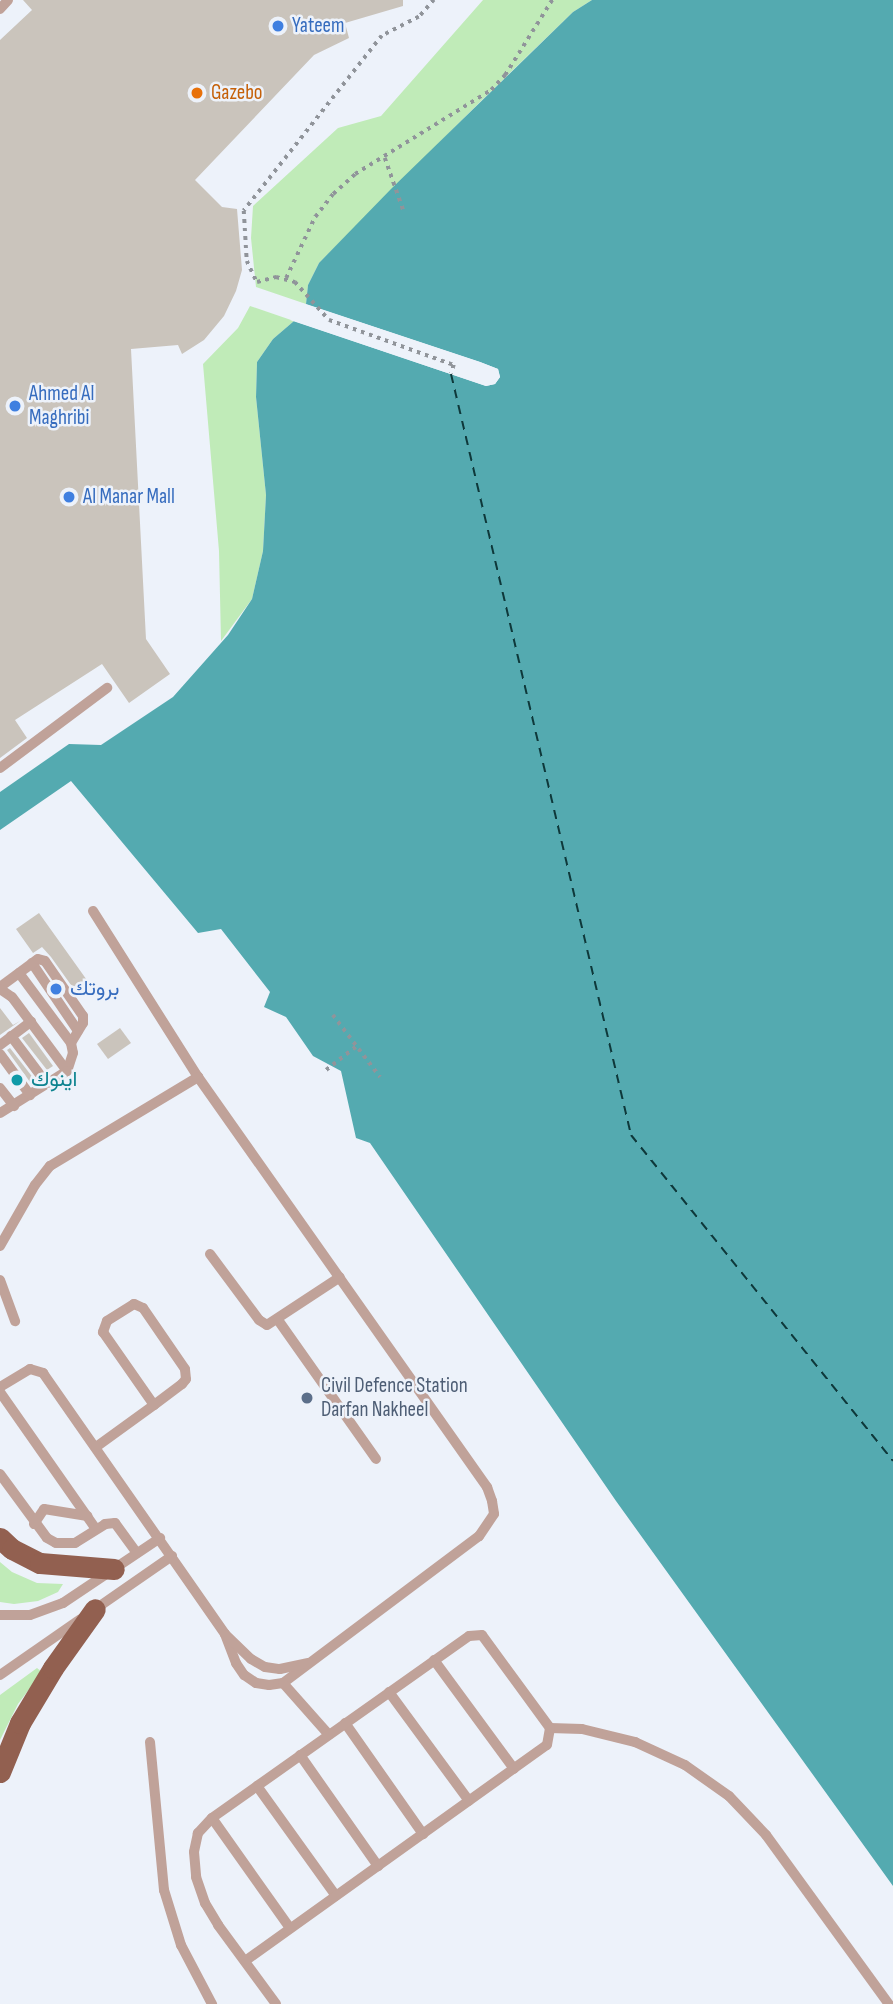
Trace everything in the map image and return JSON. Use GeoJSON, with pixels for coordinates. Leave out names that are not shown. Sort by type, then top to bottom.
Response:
{"type":"FeatureCollection","features":[{"type":"Feature","properties":{"kind":"main road"},"geometry":{"type":"LineString","coordinates":[[0,1538],[12,1549],[40,1563],[114,1569]]}},
{"type":"Feature","properties":{"kind":"main road"},"geometry":{"type":"LineString","coordinates":[[0,1772],[20,1723],[52,1668],[95,1609]]}},
{"type":"Feature","properties":{"kind":"lane"},"geometry":{"type":"LineString","coordinates":[[0,9],[8,0]]}},
{"type":"Feature","properties":{"kind":"lane"},"geometry":{"type":"LineString","coordinates":[[0,768],[107,688]]}},
{"type":"Feature","properties":{"kind":"lane"},"geometry":{"type":"LineString","coordinates":[[93,912],[198,1077],[487,1487],[494,1514],[480,1536],[283,1683],[256,1683],[244,1675],[236,1663],[225,1634]]}},
{"type":"Feature","properties":{"kind":"lane"},"geometry":{"type":"LineString","coordinates":[[67,1071],[12,997],[0,988],[41,958],[80,1009],[83,1023],[71,1043]]}},
{"type":"Feature","properties":{"kind":"lane"},"geometry":{"type":"LineString","coordinates":[[0,1112],[14,1106],[67,1071],[73,1054],[71,1043],[19,972]]}},
{"type":"Feature","properties":{"kind":"lane"},"geometry":{"type":"LineString","coordinates":[[0,1045],[31,1022]]}},
{"type":"Feature","properties":{"kind":"lane"},"geometry":{"type":"LineString","coordinates":[[11,1036],[47,1084]]}},
{"type":"Feature","properties":{"kind":"lane"},"geometry":{"type":"LineString","coordinates":[[0,1054],[30,1095]]}},
{"type":"Feature","properties":{"kind":"lane"},"geometry":{"type":"LineString","coordinates":[[0,1246],[34,1185],[50,1166],[198,1077]]}},
{"type":"Feature","properties":{"kind":"lane"},"geometry":{"type":"LineString","coordinates":[[0,1088],[14,1106]]}},
{"type":"Feature","properties":{"kind":"lane"},"geometry":{"type":"LineString","coordinates":[[210,1254],[259,1320],[267,1325],[340,1277]]}},
{"type":"Feature","properties":{"kind":"lane"},"geometry":{"type":"LineString","coordinates":[[0,1280],[15,1321]]}},
{"type":"Feature","properties":{"kind":"lane"},"geometry":{"type":"LineString","coordinates":[[96,1447],[154,1405],[184,1382],[187,1372],[144,1308],[134,1304],[107,1321],[103,1332],[154,1405]]}},
{"type":"Feature","properties":{"kind":"lane"},"geometry":{"type":"LineString","coordinates":[[278,1320],[376,1459]]}},
{"type":"Feature","properties":{"kind":"lane"},"geometry":{"type":"LineString","coordinates":[[96,1530],[0,1390],[30,1368],[44,1373],[225,1634],[251,1659],[265,1667],[280,1669],[310,1662]]}},
{"type":"Feature","properties":{"kind":"lane"},"geometry":{"type":"LineString","coordinates":[[0,1474],[34,1524],[47,1538],[65,1545],[84,1539],[110,1522],[116,1523],[137,1553]]}},
{"type":"Feature","properties":{"kind":"lane"},"geometry":{"type":"LineString","coordinates":[[34,1524],[44,1509],[87,1516]]}},
{"type":"Feature","properties":{"kind":"lane"},"geometry":{"type":"LineString","coordinates":[[0,1615],[30,1615],[63,1603],[160,1538]]}},
{"type":"Feature","properties":{"kind":"lane"},"geometry":{"type":"LineString","coordinates":[[0,1675],[172,1556]]}},
{"type":"Feature","properties":{"kind":"lane"},"geometry":{"type":"LineString","coordinates":[[245,1961],[547,1745],[550,1728],[482,1635],[469,1636],[204,1825],[195,1842],[196,1877],[211,1914],[276,2004]]}},
{"type":"Feature","properties":{"kind":"lane"},"geometry":{"type":"LineString","coordinates":[[434,1660],[514,1769]]}},
{"type":"Feature","properties":{"kind":"lane"},"geometry":{"type":"LineString","coordinates":[[283,1683],[329,1735]]}},
{"type":"Feature","properties":{"kind":"lane"},"geometry":{"type":"LineString","coordinates":[[389,1692],[469,1801]]}},
{"type":"Feature","properties":{"kind":"lane"},"geometry":{"type":"LineString","coordinates":[[345,1723],[423,1834]]}},
{"type":"Feature","properties":{"kind":"lane"},"geometry":{"type":"LineString","coordinates":[[550,1728],[582,1729],[635,1742],[685,1765],[729,1796],[766,1835],[889,2004]]}},
{"type":"Feature","properties":{"kind":"lane"},"geometry":{"type":"LineString","coordinates":[[150,1742],[164,1890],[181,1945],[212,2004]]}},
{"type":"Feature","properties":{"kind":"lane"},"geometry":{"type":"LineString","coordinates":[[300,1755],[378,1866]]}},
{"type":"Feature","properties":{"kind":"lane"},"geometry":{"type":"LineString","coordinates":[[257,1786],[336,1896]]}},
{"type":"Feature","properties":{"kind":"lane"},"geometry":{"type":"LineString","coordinates":[[212,1818],[290,1928]]}},
{"type":"Feature","properties":{"kind":"path"},"geometry":{"type":"LineString","coordinates":[[434,0],[419,17],[382,36],[244,211],[247,261],[257,282],[276,277],[285,278],[303,288],[329,320],[454,365],[452,374]]}},
{"type":"Feature","properties":{"kind":"path"},"geometry":{"type":"LineString","coordinates":[[285,278],[315,217],[333,194],[355,174],[385,158],[491,90],[505,75],[552,0]]}},
{"type":"Feature","properties":{"kind":"path"},"geometry":{"type":"LineString","coordinates":[[385,158],[404,212]]}},
{"type":"Feature","properties":{"kind":"path"},"geometry":{"type":"LineString","coordinates":[[333,1016],[380,1077]]}},
{"type":"Feature","properties":{"kind":"path"},"geometry":{"type":"LineString","coordinates":[[326,1070],[357,1046]]}},
{"type":"Feature","properties":{"kind":"green space"},"geometry":{"type":"Polygon","coordinates":[[[483,0],[592,0],[573,12],[319,263],[308,285],[306,304],[256,287],[251,238],[253,206],[338,128],[381,116],[483,0]]]}},
{"type":"Feature","properties":{"kind":"green space"},"geometry":{"type":"Polygon","coordinates":[[[250,306],[294,321],[273,339],[257,362],[256,397],[266,495],[263,551],[252,599],[221,641],[219,551],[203,364],[238,328],[250,306]]]}},
{"type":"Feature","properties":{"kind":"green space"},"geometry":{"type":"Polygon","coordinates":[[[0,1562],[12,1572],[37,1583],[63,1584],[58,1592],[38,1601],[14,1604],[0,1602],[0,1562]]]}},
{"type":"Feature","properties":{"kind":"green space"},"geometry":{"type":"Polygon","coordinates":[[[37,1668],[42,1672],[18,1704],[0,1740],[0,1695],[37,1668]]]}},
{"type":"Feature","properties":{"kind":"water"},"geometry":{"type":"Polygon","coordinates":[[[592,0],[893,0],[893,1886],[616,1501],[370,1143],[356,1138],[341,1071],[313,1056],[286,1017],[264,1007],[270,992],[221,929],[198,933],[71,781],[0,830],[0,792],[69,744],[101,745],[173,697],[228,635],[252,599],[263,551],[266,495],[256,397],[257,362],[273,339],[294,321],[486,386],[495,384],[500,377],[498,369],[480,362],[306,304],[308,285],[319,263],[391,189],[573,12],[592,0]]]}},
{"type":"Feature","properties":{"kind":"pier"},"geometry":{"type":"Polygon","coordinates":[[[302,303],[480,362],[498,369],[500,377],[495,384],[486,386],[290,320],[295,318],[486,382],[496,376],[495,372],[479,365],[305,308],[302,303]]]}},
{"type":"Feature","properties":{"kind":"building","name":"Al Manar Mall"},"geometry":{"type":"Polygon","coordinates":[[[23,0],[403,0],[403,6],[345,23],[349,38],[314,55],[195,180],[222,207],[237,209],[242,270],[236,291],[224,316],[204,340],[182,354],[178,345],[131,349],[146,639],[170,674],[129,703],[102,664],[15,720],[27,738],[0,758],[0,40],[32,10],[23,0]]]}},
{"type":"Feature","properties":{"kind":"building"},"geometry":{"type":"Polygon","coordinates":[[[39,913],[89,983],[76,992],[42,947],[33,953],[16,929],[39,913]]]}},
{"type":"Feature","properties":{"kind":"building"},"geometry":{"type":"Polygon","coordinates":[[[0,1008],[13,1025],[20,1021],[0,1035],[0,1008]]]}},
{"type":"Feature","properties":{"kind":"building"},"geometry":{"type":"Polygon","coordinates":[[[120,1028],[131,1043],[108,1059],[97,1044],[120,1028]]]}},
{"type":"Feature","properties":{"kind":"building"},"geometry":{"type":"Polygon","coordinates":[[[29,1033],[53,1066],[47,1070],[22,1038],[29,1033]]]}},
{"type":"Feature","properties":{"kind":"building"},"geometry":{"type":"Polygon","coordinates":[[[10,1048],[34,1079],[30,1082],[7,1050],[10,1048]]]}},
{"type":"Feature","properties":{"kind":"ferry route"},"geometry":{"type":"LineString","coordinates":[[451,374],[631,1135],[893,1461]]}},
{"type":"Feature","properties":{"kind":"place","name":"Yateem"},"geometry":{"type":"Point","coordinates":[278,26]}},
{"type":"Feature","properties":{"kind":"place","name":"Gazebo"},"geometry":{"type":"Point","coordinates":[197,93]}},
{"type":"Feature","properties":{"kind":"place","name":"Ahmed Al Maghribi"},"geometry":{"type":"Point","coordinates":[15,406]}},
{"type":"Feature","properties":{"kind":"place","name":"Al Manar Mall"},"geometry":{"type":"Point","coordinates":[69,497]}},
{"type":"Feature","properties":{"kind":"place","name":"بروتك"},"geometry":{"type":"Point","coordinates":[56,989]}},
{"type":"Feature","properties":{"kind":"place","name":"اينوك"},"geometry":{"type":"Point","coordinates":[17,1080]}},
{"type":"Feature","properties":{"kind":"place","name":"Civil Defence Station Darfan Nakheel"},"geometry":{"type":"Point","coordinates":[307,1398]}}]}
